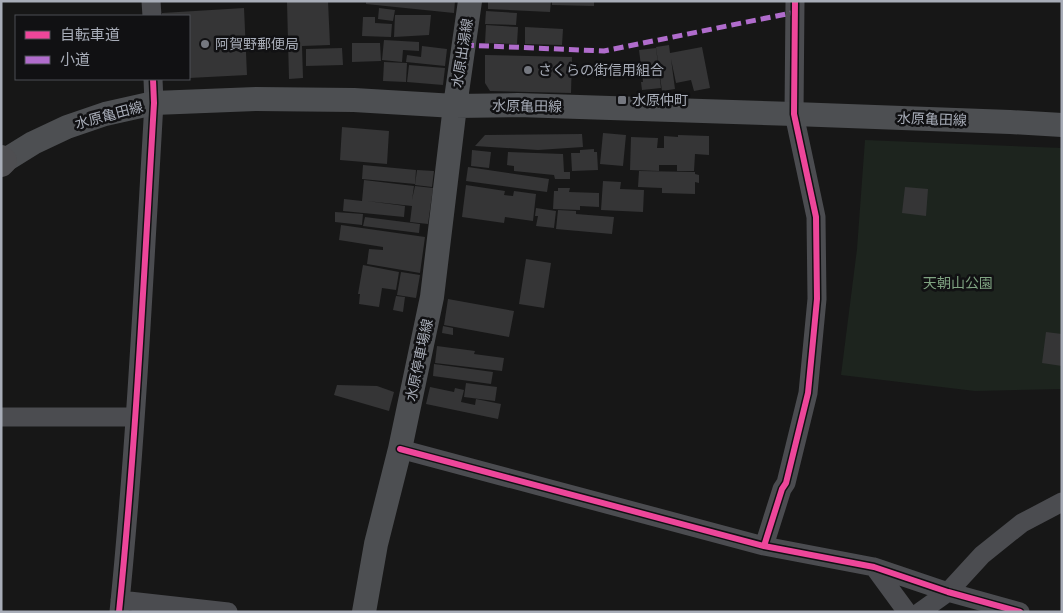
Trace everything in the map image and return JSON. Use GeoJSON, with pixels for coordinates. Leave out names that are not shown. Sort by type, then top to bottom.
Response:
{"type":"FeatureCollection","features":[{"type":"Feature","properties":{"kind":"main road","name":"水原出湯線"},"geometry":{"type":"LineString","coordinates":[[455,106],[470,1]]}},
{"type":"Feature","properties":{"kind":"main road","name":"水原亀田線"},"geometry":{"type":"LineString","coordinates":[[2,161],[33,143],[68,127],[105,114],[154,103],[265,99],[354,100],[455,106],[528,106],[794,114],[1062,125]]}},
{"type":"Feature","properties":{"kind":"main road","name":"水原停車場線"},"geometry":{"type":"LineString","coordinates":[[364,612],[376,544],[400,449],[432,297],[455,106]]}},
{"type":"Feature","properties":{"kind":"street"},"geometry":{"type":"LineString","coordinates":[[151,1],[152,15]]}},
{"type":"Feature","properties":{"kind":"street"},"geometry":{"type":"LineString","coordinates":[[764,546],[782,489],[786,483],[808,393],[816,299],[816,217],[794,114],[795,1]]}},
{"type":"Feature","properties":{"kind":"street"},"geometry":{"type":"LineString","coordinates":[[153,80],[154,103],[134,417],[125,550],[119,606],[228,612]]}},
{"type":"Feature","properties":{"kind":"street"},"geometry":{"type":"LineString","coordinates":[[1,417],[134,417]]}},
{"type":"Feature","properties":{"kind":"street"},"geometry":{"type":"LineString","coordinates":[[400,449],[764,546],[874,567],[948,592],[1020,612]]}},
{"type":"Feature","properties":{"kind":"street"},"geometry":{"type":"LineString","coordinates":[[920,612],[948,592],[982,556],[1022,523],[1062,502]]}},
{"type":"Feature","properties":{"kind":"street"},"geometry":{"type":"LineString","coordinates":[[874,567],[906,612]]}},
{"type":"Feature","properties":{"kind":"green space","name":"天朝山公園"},"geometry":{"type":"Polygon","coordinates":[[[865,140],[1062,148],[1062,389],[975,391],[841,375],[857,249],[865,140]]]}},
{"type":"Feature","properties":{"kind":"building"},"geometry":{"type":"Polygon","coordinates":[[[328,1],[330,45],[302,46],[303,78],[289,79],[287,2],[328,1]]]}},
{"type":"Feature","properties":{"kind":"building"},"geometry":{"type":"Polygon","coordinates":[[[366,1],[455,1],[454,13],[366,4],[366,1]]]}},
{"type":"Feature","properties":{"kind":"building"},"geometry":{"type":"Polygon","coordinates":[[[488,1],[551,1],[550,12],[488,9],[488,1]]]}},
{"type":"Feature","properties":{"kind":"building"},"geometry":{"type":"Polygon","coordinates":[[[552,1],[594,1],[594,6],[552,5],[552,1]]]}},
{"type":"Feature","properties":{"kind":"building"},"geometry":{"type":"Polygon","coordinates":[[[244,8],[247,75],[190,78],[190,15],[162,15],[162,13],[244,8]]]}},
{"type":"Feature","properties":{"kind":"building"},"geometry":{"type":"Polygon","coordinates":[[[379,8],[395,10],[393,21],[378,19],[379,8]]]}},
{"type":"Feature","properties":{"kind":"building"},"geometry":{"type":"Polygon","coordinates":[[[486,11],[517,13],[516,25],[485,24],[486,11]]]}},
{"type":"Feature","properties":{"kind":"building"},"geometry":{"type":"Polygon","coordinates":[[[395,15],[431,15],[429,35],[394,37],[395,15]]]}},
{"type":"Feature","properties":{"kind":"building"},"geometry":{"type":"Polygon","coordinates":[[[363,17],[375,17],[375,23],[392,24],[391,37],[362,36],[363,17]]]}},
{"type":"Feature","properties":{"kind":"building"},"geometry":{"type":"Polygon","coordinates":[[[486,25],[518,27],[517,44],[485,43],[486,25]]]}},
{"type":"Feature","properties":{"kind":"building"},"geometry":{"type":"Polygon","coordinates":[[[525,27],[563,29],[562,45],[525,44],[525,27]]]}},
{"type":"Feature","properties":{"kind":"building"},"geometry":{"type":"Polygon","coordinates":[[[384,40],[419,42],[419,51],[403,50],[402,62],[382,60],[384,40]]]}},
{"type":"Feature","properties":{"kind":"building"},"geometry":{"type":"Polygon","coordinates":[[[352,43],[380,43],[381,61],[352,62],[352,43]]]}},
{"type":"Feature","properties":{"kind":"building"},"geometry":{"type":"Polygon","coordinates":[[[669,45],[670,53],[702,47],[710,88],[694,91],[691,80],[676,83],[671,59],[675,89],[662,91],[656,47],[669,45]]]}},
{"type":"Feature","properties":{"kind":"building"},"geometry":{"type":"Polygon","coordinates":[[[422,46],[447,49],[445,66],[406,62],[407,55],[421,57],[422,46]]]}},
{"type":"Feature","properties":{"kind":"building"},"geometry":{"type":"Polygon","coordinates":[[[342,48],[343,65],[306,66],[306,49],[342,48]]]}},
{"type":"Feature","properties":{"kind":"building"},"geometry":{"type":"Polygon","coordinates":[[[656,48],[661,88],[642,90],[641,82],[643,82],[639,50],[656,48]]]}},
{"type":"Feature","properties":{"kind":"building","name":"さくらの街信用組合"},"geometry":{"type":"Polygon","coordinates":[[[485,55],[572,57],[571,93],[490,91],[485,83],[485,55]]]}},
{"type":"Feature","properties":{"kind":"building"},"geometry":{"type":"Polygon","coordinates":[[[384,62],[407,63],[406,82],[383,81],[384,62]]]}},
{"type":"Feature","properties":{"kind":"building"},"geometry":{"type":"Polygon","coordinates":[[[409,65],[445,68],[443,85],[407,82],[409,65]]]}},
{"type":"Feature","properties":{"kind":"building"},"geometry":{"type":"Polygon","coordinates":[[[342,127],[389,131],[387,164],[340,160],[342,127]]]}},
{"type":"Feature","properties":{"kind":"building"},"geometry":{"type":"Polygon","coordinates":[[[603,133],[626,135],[623,166],[600,164],[603,133]]]}},
{"type":"Feature","properties":{"kind":"building"},"geometry":{"type":"Polygon","coordinates":[[[582,134],[583,147],[538,150],[475,146],[485,135],[582,134]]]}},
{"type":"Feature","properties":{"kind":"building"},"geometry":{"type":"Polygon","coordinates":[[[678,135],[709,136],[709,155],[695,154],[694,171],[677,171],[677,165],[659,165],[659,171],[630,170],[631,137],[658,138],[657,148],[664,148],[664,136],[678,137],[678,135]]]}},
{"type":"Feature","properties":{"kind":"building"},"geometry":{"type":"Polygon","coordinates":[[[594,149],[594,152],[597,152],[598,170],[572,171],[571,153],[580,153],[580,150],[594,149]]]}},
{"type":"Feature","properties":{"kind":"building"},"geometry":{"type":"Polygon","coordinates":[[[472,150],[491,152],[489,168],[471,166],[472,150]]]}},
{"type":"Feature","properties":{"kind":"building"},"geometry":{"type":"Polygon","coordinates":[[[508,152],[563,154],[564,172],[570,172],[570,179],[555,179],[554,175],[514,171],[514,166],[507,165],[508,152]]]}},
{"type":"Feature","properties":{"kind":"building"},"geometry":{"type":"Polygon","coordinates":[[[363,165],[416,170],[415,184],[362,179],[363,165]]]}},
{"type":"Feature","properties":{"kind":"building"},"geometry":{"type":"Polygon","coordinates":[[[468,167],[549,179],[547,192],[466,181],[468,167]]]}},
{"type":"Feature","properties":{"kind":"building"},"geometry":{"type":"Polygon","coordinates":[[[417,170],[434,171],[432,187],[415,185],[417,170]]]}},
{"type":"Feature","properties":{"kind":"building"},"geometry":{"type":"Polygon","coordinates":[[[639,171],[695,172],[695,174],[699,175],[699,183],[695,182],[695,194],[662,193],[662,188],[638,187],[639,171]]]}},
{"type":"Feature","properties":{"kind":"building"},"geometry":{"type":"Polygon","coordinates":[[[364,180],[414,186],[412,200],[415,186],[433,188],[428,224],[410,222],[412,206],[367,201],[405,206],[404,217],[343,211],[344,199],[362,201],[364,180]]]}},
{"type":"Feature","properties":{"kind":"building"},"geometry":{"type":"Polygon","coordinates":[[[603,181],[621,182],[620,189],[644,190],[643,212],[601,210],[603,181]]]}},
{"type":"Feature","properties":{"kind":"building"},"geometry":{"type":"Polygon","coordinates":[[[466,185],[505,191],[504,195],[513,196],[514,191],[536,194],[533,221],[505,217],[504,223],[462,217],[466,185]]]}},
{"type":"Feature","properties":{"kind":"building"},"geometry":{"type":"Polygon","coordinates":[[[905,187],[928,189],[926,216],[902,213],[905,187]]]}},
{"type":"Feature","properties":{"kind":"building"},"geometry":{"type":"Polygon","coordinates":[[[558,188],[570,188],[569,192],[599,193],[599,207],[580,206],[580,210],[553,209],[554,191],[558,191],[558,188]]]}},
{"type":"Feature","properties":{"kind":"building"},"geometry":{"type":"Polygon","coordinates":[[[536,208],[556,211],[554,228],[536,226],[538,216],[535,216],[536,208]]]}},
{"type":"Feature","properties":{"kind":"building"},"geometry":{"type":"Polygon","coordinates":[[[558,210],[576,211],[576,214],[614,217],[612,234],[556,229],[558,210]]]}},
{"type":"Feature","properties":{"kind":"building"},"geometry":{"type":"Polygon","coordinates":[[[335,212],[363,214],[362,225],[335,222],[335,212]]]}},
{"type":"Feature","properties":{"kind":"building"},"geometry":{"type":"Polygon","coordinates":[[[365,217],[420,224],[419,233],[363,226],[365,217]]]}},
{"type":"Feature","properties":{"kind":"building"},"geometry":{"type":"Polygon","coordinates":[[[341,225],[425,237],[420,273],[367,264],[369,249],[383,250],[383,247],[339,240],[341,225]]]}},
{"type":"Feature","properties":{"kind":"building"},"geometry":{"type":"Polygon","coordinates":[[[526,259],[551,263],[544,308],[519,304],[526,259]]]}},
{"type":"Feature","properties":{"kind":"building"},"geometry":{"type":"Polygon","coordinates":[[[363,265],[399,272],[396,290],[382,288],[379,307],[359,304],[360,294],[358,294],[363,265]]]}},
{"type":"Feature","properties":{"kind":"building"},"geometry":{"type":"Polygon","coordinates":[[[401,272],[420,275],[416,298],[397,295],[401,272]]]}},
{"type":"Feature","properties":{"kind":"building"},"geometry":{"type":"Polygon","coordinates":[[[396,296],[405,297],[403,312],[393,310],[396,296]]]}},
{"type":"Feature","properties":{"kind":"building"},"geometry":{"type":"Polygon","coordinates":[[[448,299],[514,311],[509,337],[444,325],[448,299]]]}},
{"type":"Feature","properties":{"kind":"building"},"geometry":{"type":"Polygon","coordinates":[[[443,326],[453,328],[453,335],[442,333],[443,326]]]}},
{"type":"Feature","properties":{"kind":"building"},"geometry":{"type":"Polygon","coordinates":[[[1046,332],[1062,334],[1062,366],[1042,363],[1046,332]]]}},
{"type":"Feature","properties":{"kind":"building"},"geometry":{"type":"Polygon","coordinates":[[[437,346],[475,351],[474,354],[504,358],[502,371],[435,363],[437,346]]]}},
{"type":"Feature","properties":{"kind":"building"},"geometry":{"type":"Polygon","coordinates":[[[434,364],[493,372],[491,384],[433,376],[434,364]]]}},
{"type":"Feature","properties":{"kind":"building"},"geometry":{"type":"Polygon","coordinates":[[[466,383],[497,387],[495,401],[464,397],[466,383]]]}},
{"type":"Feature","properties":{"kind":"building"},"geometry":{"type":"Polygon","coordinates":[[[337,385],[377,386],[394,392],[389,411],[334,395],[337,385]]]}},
{"type":"Feature","properties":{"kind":"building"},"geometry":{"type":"Polygon","coordinates":[[[430,387],[454,392],[455,388],[464,390],[461,402],[475,405],[476,399],[501,404],[498,419],[426,404],[430,387]]]}},
{"type":"Feature","properties":{"kind":"marked path"},"geometry":{"type":"LineString","coordinates":[[464,45],[604,51],[796,12]]}},
{"type":"Feature","properties":{"kind":"cycle path"},"geometry":{"type":"LineString","coordinates":[[764,546],[782,489],[786,483],[808,393],[817,299],[816,217],[794,114],[795,1]]}},
{"type":"Feature","properties":{"kind":"cycle path"},"geometry":{"type":"LineString","coordinates":[[119,612],[139,358],[154,103],[153,80]]}},
{"type":"Feature","properties":{"kind":"cycle path"},"geometry":{"type":"LineString","coordinates":[[400,449],[764,546],[874,567],[948,592],[1020,612]]}},
{"type":"Feature","properties":{"kind":"place","name":"阿賀野郵便局"},"geometry":{"type":"Point","coordinates":[205,44]}},
{"type":"Feature","properties":{"kind":"place","name":"さくらの街信用組合"},"geometry":{"type":"Point","coordinates":[528,70]}},
{"type":"Feature","properties":{"kind":"place","name":"水原仲町"},"geometry":{"type":"Point","coordinates":[622,100]}}]}
